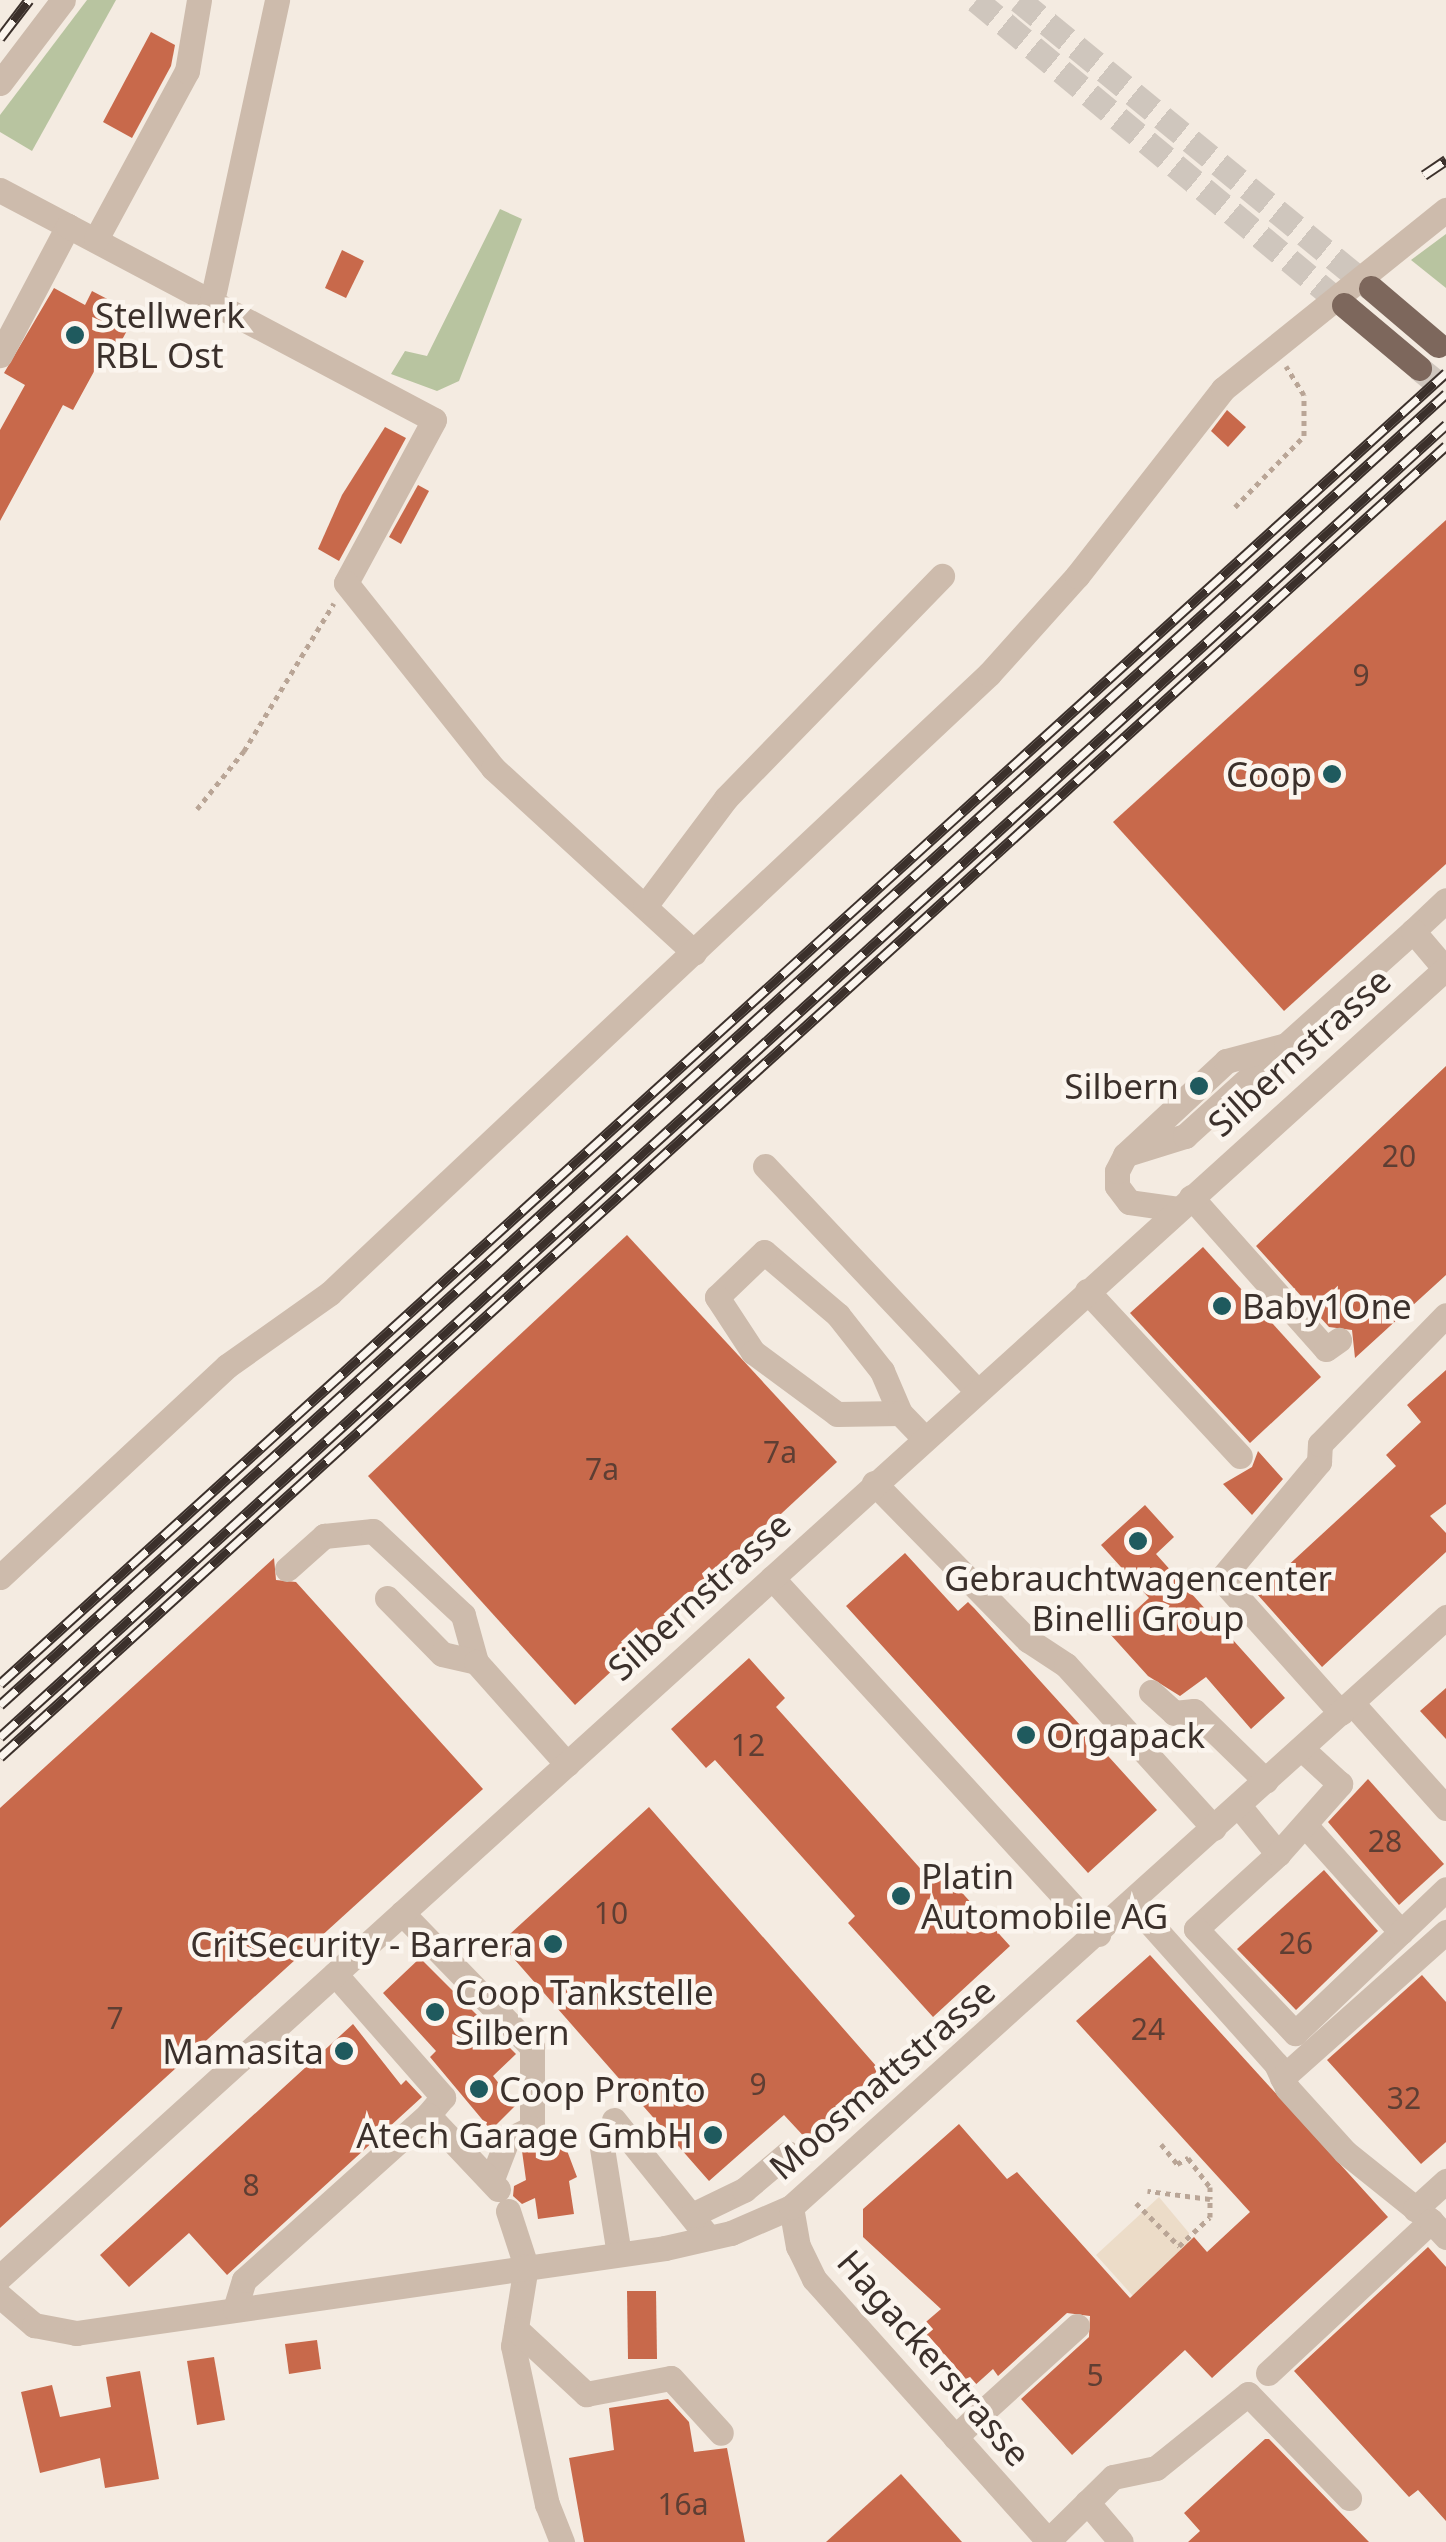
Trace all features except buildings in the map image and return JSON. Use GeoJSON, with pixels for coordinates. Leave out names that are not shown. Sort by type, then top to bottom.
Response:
{"type":"FeatureCollection","features":[{"type":"Feature","properties":{"kind":"main road"},"geometry":{"type":"LineString","coordinates":[[1371,288],[1438,345]]}},
{"type":"Feature","properties":{"kind":"main road"},"geometry":{"type":"LineString","coordinates":[[1344,305],[1419,368]]}},
{"type":"Feature","properties":{"kind":"street"},"geometry":{"type":"LineString","coordinates":[[0,83],[63,0]]}},
{"type":"Feature","properties":{"kind":"street"},"geometry":{"type":"LineString","coordinates":[[96,239],[187,71],[198,0]]}},
{"type":"Feature","properties":{"kind":"street"},"geometry":{"type":"LineString","coordinates":[[212,301],[277,0]]}},
{"type":"Feature","properties":{"kind":"street"},"geometry":{"type":"LineString","coordinates":[[0,190],[434,420],[346,584],[493,768],[694,952]]}},
{"type":"Feature","properties":{"kind":"street"},"geometry":{"type":"LineString","coordinates":[[0,1577],[227,1366],[330,1293],[989,674],[1076,576],[1182,435],[1274,346],[1446,210]]}},
{"type":"Feature","properties":{"kind":"street"},"geometry":{"type":"LineString","coordinates":[[0,355],[68,226]]}},
{"type":"Feature","properties":{"kind":"street"},"geometry":{"type":"LineString","coordinates":[[646,906],[726,798],[942,576]]}},
{"type":"Feature","properties":{"kind":"street"},"geometry":{"type":"LineString","coordinates":[[1339,1340],[1326,1349],[1184,1203],[1136,1205],[1124,1197],[1116,1179],[1125,1155],[1226,1061],[1286,1044],[1446,900]]}},
{"type":"Feature","properties":{"kind":"street"},"geometry":{"type":"LineString","coordinates":[[1412,931],[1446,969]]}},
{"type":"Feature","properties":{"kind":"street","name":"Silbernstrasse"},"geometry":{"type":"LineString","coordinates":[[0,2277],[772,1578],[975,1389],[1446,969]]}},
{"type":"Feature","properties":{"kind":"street"},"geometry":{"type":"LineString","coordinates":[[765,1166],[975,1389]]}},
{"type":"Feature","properties":{"kind":"street"},"geometry":{"type":"LineString","coordinates":[[900,1413],[837,1414],[753,1352],[718,1297],[764,1252],[838,1315],[882,1372],[900,1413],[923,1437]]}},
{"type":"Feature","properties":{"kind":"street"},"geometry":{"type":"LineString","coordinates":[[1086,1290],[1240,1456]]}},
{"type":"Feature","properties":{"kind":"street"},"geometry":{"type":"LineString","coordinates":[[1446,1315],[1320,1444],[1320,1462],[1221,1579],[1446,1808]]}},
{"type":"Feature","properties":{"kind":"street"},"geometry":{"type":"LineString","coordinates":[[874,1482],[1028,1640],[1066,1664],[1214,1828]]}},
{"type":"Feature","properties":{"kind":"street"},"geometry":{"type":"LineString","coordinates":[[287,1569],[324,1536],[374,1531],[463,1614],[476,1662],[567,1764]]}},
{"type":"Feature","properties":{"kind":"street"},"geometry":{"type":"LineString","coordinates":[[772,1578],[1098,1934]]}},
{"type":"Feature","properties":{"kind":"street"},"geometry":{"type":"LineString","coordinates":[[387,1598],[442,1654],[476,1662]]}},
{"type":"Feature","properties":{"kind":"street","name":"Moosmattstrasse"},"geometry":{"type":"LineString","coordinates":[[0,2296],[34,2325],[76,2333],[710,2238],[791,2207],[1446,1618]]}},
{"type":"Feature","properties":{"kind":"street"},"geometry":{"type":"LineString","coordinates":[[1152,1692],[1174,1712],[1194,1711],[1266,1781]]}},
{"type":"Feature","properties":{"kind":"street"},"geometry":{"type":"LineString","coordinates":[[1302,1748],[1340,1784],[1278,1854],[1196,1929],[1295,2033],[1446,1889]]}},
{"type":"Feature","properties":{"kind":"street"},"geometry":{"type":"LineString","coordinates":[[1238,1806],[1278,1854]]}},
{"type":"Feature","properties":{"kind":"street"},"geometry":{"type":"LineString","coordinates":[[1305,1825],[1401,1932]]}},
{"type":"Feature","properties":{"kind":"street"},"geometry":{"type":"LineString","coordinates":[[1132,1903],[1345,2152],[1431,2222]]}},
{"type":"Feature","properties":{"kind":"street"},"geometry":{"type":"LineString","coordinates":[[402,1913],[532,2047],[532,2128],[507,2140],[500,2194]]}},
{"type":"Feature","properties":{"kind":"street"},"geometry":{"type":"LineString","coordinates":[[1282,2078],[1441,1947]]}},
{"type":"Feature","properties":{"kind":"street"},"geometry":{"type":"LineString","coordinates":[[235,2309],[244,2280],[428,2114],[443,2096],[335,1974]]}},
{"type":"Feature","properties":{"kind":"street"},"geometry":{"type":"LineString","coordinates":[[428,2114],[500,2194],[526,2266],[513,2346],[544,2486],[562,2542]]}},
{"type":"Feature","properties":{"kind":"street"},"geometry":{"type":"LineString","coordinates":[[614,2120],[710,2238]]}},
{"type":"Feature","properties":{"kind":"street"},"geometry":{"type":"LineString","coordinates":[[602,2148],[619,2254]]}},
{"type":"Feature","properties":{"kind":"street"},"geometry":{"type":"LineString","coordinates":[[692,2215],[744,2190],[788,2153]]}},
{"type":"Feature","properties":{"kind":"street"},"geometry":{"type":"LineString","coordinates":[[1268,2373],[1431,2222],[1446,2181]]}},
{"type":"Feature","properties":{"kind":"street","name":"Hagackerstrasse"},"geometry":{"type":"LineString","coordinates":[[791,2207],[798,2246],[814,2279],[1048,2542]]}},
{"type":"Feature","properties":{"kind":"street"},"geometry":{"type":"LineString","coordinates":[[950,2432],[1077,2326]]}},
{"type":"Feature","properties":{"kind":"street"},"geometry":{"type":"LineString","coordinates":[[516,2329],[586,2394],[671,2378],[721,2433]]}},
{"type":"Feature","properties":{"kind":"street"},"geometry":{"type":"LineString","coordinates":[[950,2432],[992,2384]]}},
{"type":"Feature","properties":{"kind":"street"},"geometry":{"type":"LineString","coordinates":[[1048,2542],[1113,2477],[1156,2468],[1248,2394],[1349,2498]]}},
{"type":"Feature","properties":{"kind":"street"},"geometry":{"type":"LineString","coordinates":[[1087,2502],[1121,2542]]}},
{"type":"Feature","properties":{"kind":"path"},"geometry":{"type":"LineString","coordinates":[[1235,507],[1304,436],[1304,395],[1274,346]]}},
{"type":"Feature","properties":{"kind":"path"},"geometry":{"type":"LineString","coordinates":[[198,810],[244,751],[346,584]]}},
{"type":"Feature","properties":{"kind":"path"},"geometry":{"type":"LineString","coordinates":[[1136,2203],[1180,2248],[1210,2217],[1210,2187],[1188,2158],[1177,2164],[1161,2144]]}},
{"type":"Feature","properties":{"kind":"path"},"geometry":{"type":"LineString","coordinates":[[1148,2190],[1210,2199]]}},
{"type":"Feature","properties":{"kind":"green space"},"geometry":{"type":"Polygon","coordinates":[[[87,0],[116,0],[32,151],[0,132],[0,115],[87,0]]]}},
{"type":"Feature","properties":{"kind":"green space"},"geometry":{"type":"Polygon","coordinates":[[[500,209],[522,219],[459,381],[437,391],[391,374],[405,351],[427,356],[500,209]]]}},
{"type":"Feature","properties":{"kind":"green space"},"geometry":{"type":"Polygon","coordinates":[[[1446,234],[1446,288],[1411,260],[1446,234]]]}},
{"type":"Feature","properties":{"kind":"shaded area"},"geometry":{"type":"Polygon","coordinates":[[[1159,2197],[1189,2233],[1188,2243],[1133,2296],[1096,2255],[1159,2197]]]}},
{"type":"Feature","properties":{"kind":"tunnel"},"geometry":{"type":"LineString","coordinates":[[976,0],[1344,305]]}},
{"type":"Feature","properties":{"kind":"tunnel"},"geometry":{"type":"LineString","coordinates":[[1019,0],[1371,288]]}},
{"type":"Feature","properties":{"kind":"tunnel"},"geometry":{"type":"LineString","coordinates":[[1419,368],[1446,390]]}},
{"type":"Feature","properties":{"kind":"railway"},"geometry":{"type":"LineString","coordinates":[[0,38],[29,0]]}},
{"type":"Feature","properties":{"kind":"railway"},"geometry":{"type":"LineString","coordinates":[[1424,175],[1446,160]]}},
{"type":"Feature","properties":{"kind":"railway"},"geometry":{"type":"LineString","coordinates":[[0,1684],[1446,373]]}},
{"type":"Feature","properties":{"kind":"railway"},"geometry":{"type":"LineString","coordinates":[[0,1705],[1446,394]]}},
{"type":"Feature","properties":{"kind":"railway"},"geometry":{"type":"LineString","coordinates":[[0,1737],[1446,425]]}},
{"type":"Feature","properties":{"kind":"railway"},"geometry":{"type":"LineString","coordinates":[[0,1757],[1446,446]]}},
{"type":"Feature","properties":{"kind":"place","name":"Stellwerk RBL Ost"},"geometry":{"type":"Point","coordinates":[75,335]}},
{"type":"Feature","properties":{"kind":"place","name":"Coop"},"geometry":{"type":"Point","coordinates":[1332,774]}},
{"type":"Feature","properties":{"kind":"place","name":"Silbern"},"geometry":{"type":"Point","coordinates":[1199,1086]}},
{"type":"Feature","properties":{"kind":"place","name":"Baby1One"},"geometry":{"type":"Point","coordinates":[1222,1306]}},
{"type":"Feature","properties":{"kind":"place","name":"Gebrauchtwagencenter Binelli Group"},"geometry":{"type":"Point","coordinates":[1138,1541]}},
{"type":"Feature","properties":{"kind":"place","name":"Orgapack"},"geometry":{"type":"Point","coordinates":[1026,1735]}},
{"type":"Feature","properties":{"kind":"place","name":"Platin Automobile AG"},"geometry":{"type":"Point","coordinates":[901,1896]}},
{"type":"Feature","properties":{"kind":"place","name":"CritSecurity - Barrera"},"geometry":{"type":"Point","coordinates":[553,1944]}},
{"type":"Feature","properties":{"kind":"place","name":"Coop Tankstelle Silbern"},"geometry":{"type":"Point","coordinates":[435,2012]}},
{"type":"Feature","properties":{"kind":"place","name":"Mamasita"},"geometry":{"type":"Point","coordinates":[344,2051]}},
{"type":"Feature","properties":{"kind":"place","name":"Coop Pronto"},"geometry":{"type":"Point","coordinates":[479,2089]}},
{"type":"Feature","properties":{"kind":"place","name":"Atech Garage GmbH"},"geometry":{"type":"Point","coordinates":[713,2135]}}]}
